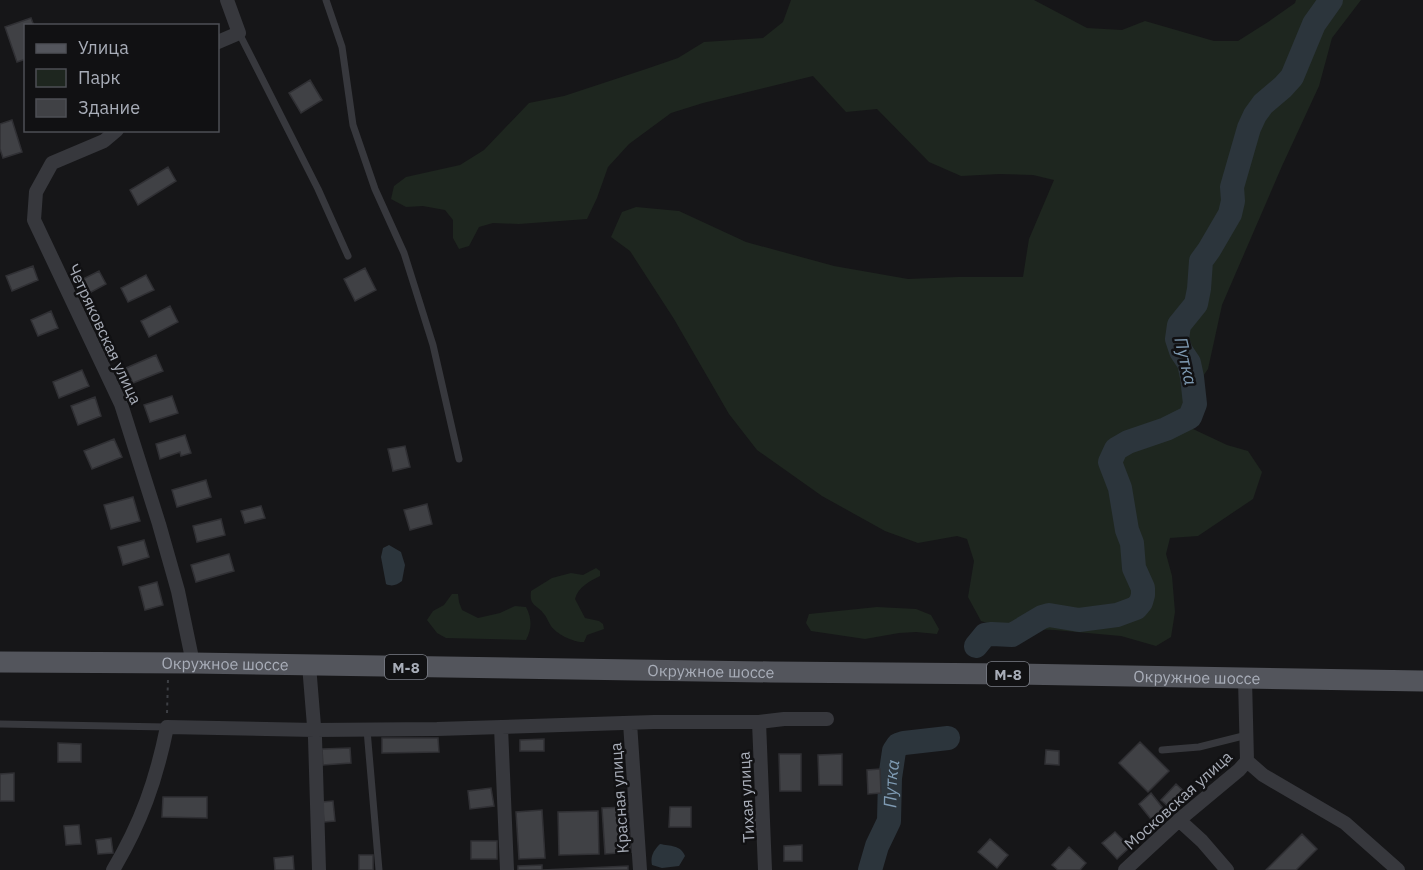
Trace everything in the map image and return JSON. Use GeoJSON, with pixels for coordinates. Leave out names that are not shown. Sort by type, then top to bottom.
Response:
{"type":"FeatureCollection","features":[{"type":"Feature","properties":{"kind":"main road","name":"Окружное шоссе"},"geometry":{"type":"LineString","coordinates":[[0,662],[1423,681]]}},
{"type":"Feature","properties":{"kind":"street"},"geometry":{"type":"LineString","coordinates":[[219,42],[239,33],[227,0]]}},
{"type":"Feature","properties":{"kind":"street","name":"Четряковская улица"},"geometry":{"type":"LineString","coordinates":[[115,132],[104,141],[52,163],[36,192],[34,220],[121,404],[178,591],[193,663]]}},
{"type":"Feature","properties":{"kind":"street"},"geometry":{"type":"LineString","coordinates":[[309,665],[315,730],[319,870]]}},
{"type":"Feature","properties":{"kind":"street","name":"Московская улица"},"geometry":{"type":"LineString","coordinates":[[1125,870],[1247,761],[1245,679]]}},
{"type":"Feature","properties":{"kind":"street"},"geometry":{"type":"LineString","coordinates":[[113,870],[138,823],[150,794],[167,728],[367,730],[827,719]]}},
{"type":"Feature","properties":{"kind":"street","name":"Тихая улица"},"geometry":{"type":"LineString","coordinates":[[759,722],[765,870]]}},
{"type":"Feature","properties":{"kind":"street","name":"Красная улица"},"geometry":{"type":"LineString","coordinates":[[630,723],[640,870]]}},
{"type":"Feature","properties":{"kind":"street"},"geometry":{"type":"LineString","coordinates":[[501,727],[507,870]]}},
{"type":"Feature","properties":{"kind":"street"},"geometry":{"type":"LineString","coordinates":[[1247,761],[1263,775],[1345,824],[1398,870]]}},
{"type":"Feature","properties":{"kind":"street"},"geometry":{"type":"LineString","coordinates":[[1179,820],[1202,841],[1227,870]]}},
{"type":"Feature","properties":{"kind":"lane"},"geometry":{"type":"LineString","coordinates":[[327,0],[342,47],[354,125],[375,189],[404,253],[430,335],[459,459]]}},
{"type":"Feature","properties":{"kind":"lane"},"geometry":{"type":"LineString","coordinates":[[239,33],[318,189],[348,256]]}},
{"type":"Feature","properties":{"kind":"lane"},"geometry":{"type":"LineString","coordinates":[[0,724],[167,728]]}},
{"type":"Feature","properties":{"kind":"lane"},"geometry":{"type":"LineString","coordinates":[[367,730],[379,870]]}},
{"type":"Feature","properties":{"kind":"lane"},"geometry":{"type":"LineString","coordinates":[[1162,750],[1199,747],[1247,735]]}},
{"type":"Feature","properties":{"kind":"path"},"geometry":{"type":"LineString","coordinates":[[167,728],[168,675]]}},
{"type":"Feature","properties":{"kind":"green space"},"geometry":{"type":"Polygon","coordinates":[[[791,0],[1034,0],[1087,28],[1122,30],[1145,21],[1214,41],[1238,41],[1295,3],[1296,0],[1361,0],[1332,38],[1319,86],[1222,305],[1208,369],[1183,405],[1193,429],[1227,445],[1248,451],[1262,472],[1253,499],[1198,536],[1170,538],[1166,554],[1172,576],[1175,612],[1171,637],[1156,646],[1121,636],[1003,628],[981,621],[968,597],[974,561],[967,539],[957,536],[918,543],[885,531],[822,496],[757,450],[729,414],[674,319],[630,251],[611,237],[622,212],[636,207],[679,211],[746,242],[834,266],[908,279],[1023,277],[1029,239],[1054,180],[1033,175],[961,176],[929,162],[877,109],[846,112],[813,76],[671,113],[629,144],[608,167],[587,219],[519,224],[493,223],[479,227],[469,246],[459,249],[453,238],[453,220],[445,210],[423,206],[406,207],[391,199],[394,186],[406,177],[460,165],[484,150],[529,103],[564,96],[678,58],[704,42],[763,38],[783,22],[791,0]]]}},
{"type":"Feature","properties":{"kind":"green space"},"geometry":{"type":"Polygon","coordinates":[[[596,568],[600,571],[600,576],[588,582],[575,599],[585,618],[599,621],[603,624],[604,629],[587,635],[584,642],[576,641],[553,629],[545,615],[532,603],[531,591],[552,578],[571,573],[583,575],[596,568]]]}},
{"type":"Feature","properties":{"kind":"green space"},"geometry":{"type":"Polygon","coordinates":[[[452,594],[458,594],[462,610],[478,618],[500,613],[515,606],[526,607],[530,624],[526,640],[446,638],[437,633],[427,620],[433,611],[444,605],[452,594]]]}},
{"type":"Feature","properties":{"kind":"green space"},"geometry":{"type":"Polygon","coordinates":[[[877,607],[916,609],[931,615],[939,629],[937,634],[899,633],[865,639],[811,631],[806,623],[809,614],[877,607]]]}},
{"type":"Feature","properties":{"kind":"shaded area"},"geometry":{"type":"Polygon","coordinates":[[[389,545],[401,552],[405,565],[402,581],[392,585],[386,584],[381,557],[383,548],[389,545]]]}},
{"type":"Feature","properties":{"kind":"shaded area"},"geometry":{"type":"Polygon","coordinates":[[[660,844],[675,847],[683,852],[685,856],[679,866],[662,868],[652,865],[653,853],[660,844]]]}},
{"type":"Feature","properties":{"kind":"building"},"geometry":{"type":"Polygon","coordinates":[[[31,18],[33,24],[24,24],[24,60],[17,62],[5,27],[31,18]]]}},
{"type":"Feature","properties":{"kind":"building"},"geometry":{"type":"Polygon","coordinates":[[[310,80],[322,100],[301,113],[289,93],[310,80]]]}},
{"type":"Feature","properties":{"kind":"building"},"geometry":{"type":"Polygon","coordinates":[[[12,120],[22,152],[3,158],[0,149],[0,124],[12,120]]]}},
{"type":"Feature","properties":{"kind":"building"},"geometry":{"type":"Polygon","coordinates":[[[168,167],[176,181],[138,205],[130,190],[168,167]]]}},
{"type":"Feature","properties":{"kind":"building"},"geometry":{"type":"Polygon","coordinates":[[[33,266],[38,280],[12,291],[6,276],[33,266]]]}},
{"type":"Feature","properties":{"kind":"building"},"geometry":{"type":"Polygon","coordinates":[[[365,268],[376,290],[355,301],[344,279],[365,268]]]}},
{"type":"Feature","properties":{"kind":"building"},"geometry":{"type":"Polygon","coordinates":[[[99,271],[106,284],[82,297],[75,283],[99,271]]]}},
{"type":"Feature","properties":{"kind":"building"},"geometry":{"type":"Polygon","coordinates":[[[146,275],[154,290],[128,302],[121,288],[146,275]]]}},
{"type":"Feature","properties":{"kind":"building"},"geometry":{"type":"Polygon","coordinates":[[[170,306],[178,322],[149,337],[141,321],[170,306]]]}},
{"type":"Feature","properties":{"kind":"building"},"geometry":{"type":"Polygon","coordinates":[[[51,311],[58,328],[38,336],[31,320],[51,311]]]}},
{"type":"Feature","properties":{"kind":"building"},"geometry":{"type":"Polygon","coordinates":[[[156,355],[163,371],[133,383],[126,368],[156,355]]]}},
{"type":"Feature","properties":{"kind":"building"},"geometry":{"type":"Polygon","coordinates":[[[82,370],[89,386],[59,398],[53,382],[82,370]]]}},
{"type":"Feature","properties":{"kind":"building"},"geometry":{"type":"Polygon","coordinates":[[[172,396],[178,413],[150,422],[144,405],[172,396]]]}},
{"type":"Feature","properties":{"kind":"building"},"geometry":{"type":"Polygon","coordinates":[[[95,397],[101,416],[78,425],[71,406],[95,397]]]}},
{"type":"Feature","properties":{"kind":"building"},"geometry":{"type":"Polygon","coordinates":[[[185,435],[191,453],[181,456],[180,452],[160,459],[156,444],[185,435]]]}},
{"type":"Feature","properties":{"kind":"building"},"geometry":{"type":"Polygon","coordinates":[[[114,439],[122,457],[92,469],[84,451],[114,439]]]}},
{"type":"Feature","properties":{"kind":"building"},"geometry":{"type":"Polygon","coordinates":[[[405,446],[410,467],[393,471],[388,449],[405,446]]]}},
{"type":"Feature","properties":{"kind":"building"},"geometry":{"type":"Polygon","coordinates":[[[206,480],[211,497],[177,507],[172,490],[206,480]]]}},
{"type":"Feature","properties":{"kind":"building"},"geometry":{"type":"Polygon","coordinates":[[[133,497],[140,521],[111,529],[104,505],[133,497]]]}},
{"type":"Feature","properties":{"kind":"building"},"geometry":{"type":"Polygon","coordinates":[[[427,504],[432,524],[410,530],[404,510],[427,504]]]}},
{"type":"Feature","properties":{"kind":"building"},"geometry":{"type":"Polygon","coordinates":[[[261,506],[265,518],[245,523],[241,511],[261,506]]]}},
{"type":"Feature","properties":{"kind":"building"},"geometry":{"type":"Polygon","coordinates":[[[221,519],[225,535],[197,542],[193,526],[221,519]]]}},
{"type":"Feature","properties":{"kind":"building"},"geometry":{"type":"Polygon","coordinates":[[[144,540],[149,557],[123,565],[118,547],[144,540]]]}},
{"type":"Feature","properties":{"kind":"building"},"geometry":{"type":"Polygon","coordinates":[[[229,554],[234,571],[196,582],[191,565],[229,554]]]}},
{"type":"Feature","properties":{"kind":"building"},"geometry":{"type":"Polygon","coordinates":[[[157,582],[163,605],[145,610],[139,587],[157,582]]]}},
{"type":"Feature","properties":{"kind":"building"},"geometry":{"type":"Polygon","coordinates":[[[382,738],[438,738],[439,752],[382,753],[382,738]]]}},
{"type":"Feature","properties":{"kind":"building"},"geometry":{"type":"Polygon","coordinates":[[[544,739],[544,751],[520,751],[520,740],[544,739]]]}},
{"type":"Feature","properties":{"kind":"building"},"geometry":{"type":"Polygon","coordinates":[[[1140,742],[1169,771],[1148,792],[1119,763],[1140,742]]]}},
{"type":"Feature","properties":{"kind":"building"},"geometry":{"type":"Polygon","coordinates":[[[58,743],[81,744],[81,762],[58,762],[58,743]]]}},
{"type":"Feature","properties":{"kind":"building"},"geometry":{"type":"Polygon","coordinates":[[[350,748],[351,763],[323,765],[322,749],[350,748]]]}},
{"type":"Feature","properties":{"kind":"building"},"geometry":{"type":"Polygon","coordinates":[[[1046,750],[1059,751],[1059,765],[1045,764],[1046,750]]]}},
{"type":"Feature","properties":{"kind":"building"},"geometry":{"type":"Polygon","coordinates":[[[779,754],[801,754],[801,791],[780,791],[779,754]]]}},
{"type":"Feature","properties":{"kind":"building"},"geometry":{"type":"Polygon","coordinates":[[[842,754],[842,785],[819,785],[818,755],[842,754]]]}},
{"type":"Feature","properties":{"kind":"building"},"geometry":{"type":"Polygon","coordinates":[[[880,769],[881,793],[868,794],[867,770],[880,769]]]}},
{"type":"Feature","properties":{"kind":"building"},"geometry":{"type":"Polygon","coordinates":[[[14,773],[14,801],[0,801],[0,774],[14,773]]]}},
{"type":"Feature","properties":{"kind":"building"},"geometry":{"type":"Polygon","coordinates":[[[1176,784],[1187,794],[1172,810],[1161,800],[1176,784]]]}},
{"type":"Feature","properties":{"kind":"building"},"geometry":{"type":"Polygon","coordinates":[[[491,788],[494,806],[470,809],[468,791],[491,788]]]}},
{"type":"Feature","properties":{"kind":"building"},"geometry":{"type":"Polygon","coordinates":[[[1151,793],[1166,812],[1154,823],[1139,804],[1151,793]]]}},
{"type":"Feature","properties":{"kind":"building"},"geometry":{"type":"Polygon","coordinates":[[[163,797],[207,797],[207,818],[162,817],[163,797]]]}},
{"type":"Feature","properties":{"kind":"building"},"geometry":{"type":"Polygon","coordinates":[[[333,801],[335,821],[324,822],[322,802],[333,801]]]}},
{"type":"Feature","properties":{"kind":"building"},"geometry":{"type":"Polygon","coordinates":[[[628,807],[631,852],[605,854],[602,808],[628,807]]]}},
{"type":"Feature","properties":{"kind":"building"},"geometry":{"type":"Polygon","coordinates":[[[670,807],[691,807],[691,827],[669,827],[670,807]]]}},
{"type":"Feature","properties":{"kind":"building"},"geometry":{"type":"Polygon","coordinates":[[[542,810],[545,858],[519,859],[516,812],[542,810]]]}},
{"type":"Feature","properties":{"kind":"building"},"geometry":{"type":"Polygon","coordinates":[[[598,811],[599,854],[559,855],[558,812],[598,811]]]}},
{"type":"Feature","properties":{"kind":"building"},"geometry":{"type":"Polygon","coordinates":[[[759,815],[760,832],[746,833],[745,817],[759,815]]]}},
{"type":"Feature","properties":{"kind":"building"},"geometry":{"type":"Polygon","coordinates":[[[79,825],[81,844],[66,845],[64,826],[79,825]]]}},
{"type":"Feature","properties":{"kind":"building"},"geometry":{"type":"Polygon","coordinates":[[[1115,832],[1130,847],[1117,859],[1102,843],[1115,832]]]}},
{"type":"Feature","properties":{"kind":"building"},"geometry":{"type":"Polygon","coordinates":[[[1302,834],[1317,849],[1296,870],[1266,870],[1302,834]]]}},
{"type":"Feature","properties":{"kind":"building"},"geometry":{"type":"Polygon","coordinates":[[[111,838],[113,853],[98,854],[96,840],[111,838]]]}},
{"type":"Feature","properties":{"kind":"building"},"geometry":{"type":"Polygon","coordinates":[[[990,839],[1008,855],[997,868],[978,852],[990,839]]]}},
{"type":"Feature","properties":{"kind":"building"},"geometry":{"type":"Polygon","coordinates":[[[471,841],[497,841],[497,859],[471,859],[471,841]]]}},
{"type":"Feature","properties":{"kind":"building"},"geometry":{"type":"Polygon","coordinates":[[[802,845],[802,861],[784,861],[784,846],[802,845]]]}},
{"type":"Feature","properties":{"kind":"building"},"geometry":{"type":"Polygon","coordinates":[[[1069,847],[1086,863],[1080,870],[1058,870],[1052,865],[1069,847]]]}},
{"type":"Feature","properties":{"kind":"building"},"geometry":{"type":"Polygon","coordinates":[[[359,855],[373,855],[373,870],[359,870],[359,855]]]}},
{"type":"Feature","properties":{"kind":"building"},"geometry":{"type":"Polygon","coordinates":[[[293,856],[294,870],[275,870],[274,858],[293,856]]]}},
{"type":"Feature","properties":{"kind":"building"},"geometry":{"type":"Polygon","coordinates":[[[542,865],[542,870],[518,870],[518,866],[542,865]]]}},
{"type":"Feature","properties":{"kind":"building"},"geometry":{"type":"Polygon","coordinates":[[[628,866],[628,870],[542,870],[628,866]]]}},
{"type":"Feature","properties":{"kind":"waterway","name":"Путка"},"geometry":{"type":"LineString","coordinates":[[976,646],[985,635],[1012,635],[1049,615],[1079,620],[1117,615],[1136,608],[1141,602],[1143,588],[1134,568],[1132,543],[1127,530],[1120,488],[1110,462],[1116,449],[1128,442],[1166,429],[1190,417],[1195,404],[1192,377],[1189,363],[1177,339],[1179,325],[1196,304],[1201,261],[1230,214],[1233,201],[1232,187],[1255,115],[1263,104],[1292,77],[1314,24],[1331,0]]}},
{"type":"Feature","properties":{"kind":"waterway","name":"Путка"},"geometry":{"type":"LineString","coordinates":[[870,870],[877,846],[889,821],[890,778],[894,751],[898,745],[904,743],[948,738]]}}]}
